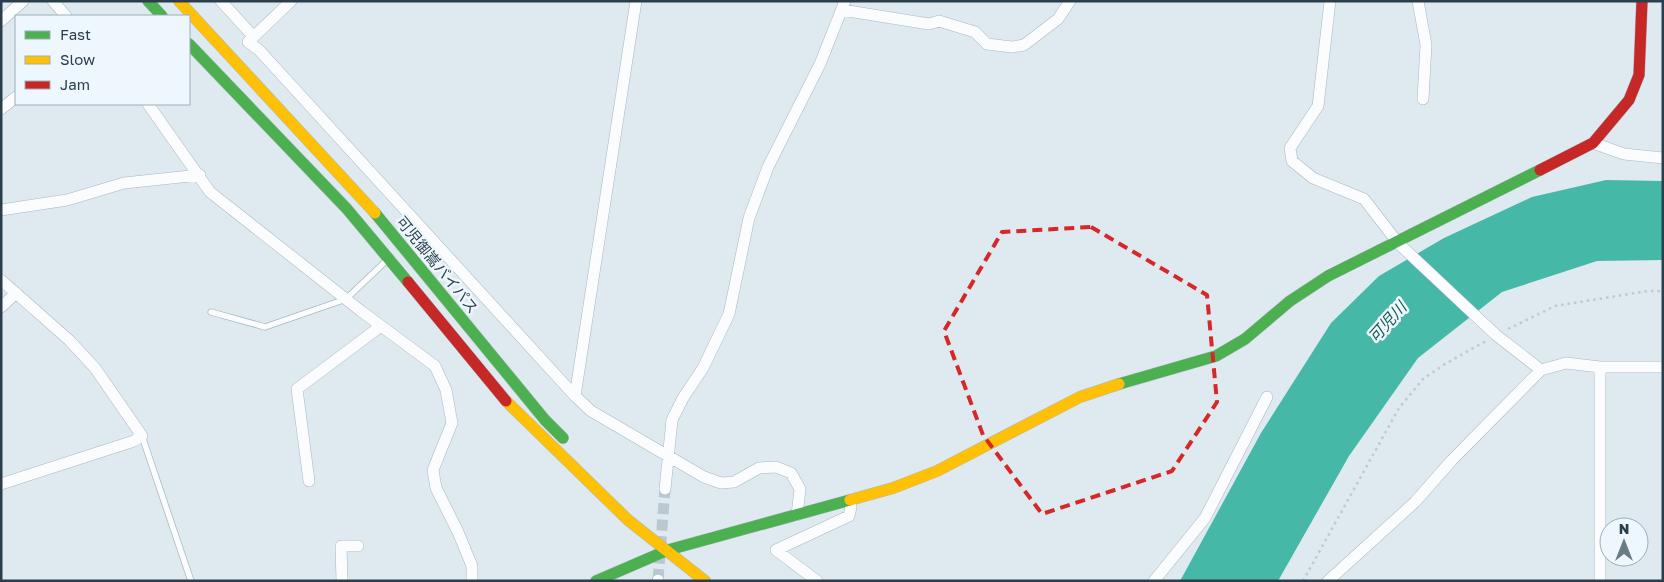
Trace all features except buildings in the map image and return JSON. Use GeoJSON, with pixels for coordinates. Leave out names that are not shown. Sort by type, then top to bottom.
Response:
{"type":"FeatureCollection","features":[{"type":"Feature","properties":{"kind":"main road"},"geometry":{"type":"LineString","coordinates":[[148,1],[161,15]]}},
{"type":"Feature","properties":{"kind":"main road","name":"可児御嵩バイパス"},"geometry":{"type":"LineString","coordinates":[[179,1],[361,196],[545,420],[573,448]]}},
{"type":"Feature","properties":{"kind":"main road"},"geometry":{"type":"LineString","coordinates":[[596,581],[668,550],[893,488],[937,471],[1080,397],[1156,372],[1216,356],[1245,339],[1290,301],[1328,276],[1398,243],[1593,143],[1629,100],[1639,75],[1642,1]]}},
{"type":"Feature","properties":{"kind":"main road"},"geometry":{"type":"LineString","coordinates":[[190,45],[347,209],[516,412],[628,520],[706,581]]}},
{"type":"Feature","properties":{"kind":"main road"},"geometry":{"type":"LineString","coordinates":[[636,511],[668,550]]}},
{"type":"Feature","properties":{"kind":"street"},"geometry":{"type":"LineString","coordinates":[[1,21],[23,1]]}},
{"type":"Feature","properties":{"kind":"street"},"geometry":{"type":"LineString","coordinates":[[53,1],[65,15]]}},
{"type":"Feature","properties":{"kind":"street"},"geometry":{"type":"LineString","coordinates":[[220,1],[253,36]]}},
{"type":"Feature","properties":{"kind":"street"},"geometry":{"type":"LineString","coordinates":[[291,1],[248,42],[259,50],[575,396],[591,411],[668,456],[721,483],[734,482],[759,468],[776,467],[791,473],[800,489],[796,515]]}},
{"type":"Feature","properties":{"kind":"street"},"geometry":{"type":"LineString","coordinates":[[575,396],[636,1]]}},
{"type":"Feature","properties":{"kind":"street"},"geometry":{"type":"LineString","coordinates":[[665,489],[672,420],[682,398],[702,368],[729,314],[749,218],[768,167],[820,64],[844,6],[929,24],[939,21],[975,32],[987,44],[1012,47],[1024,45],[1058,19],[1070,1]]}},
{"type":"Feature","properties":{"kind":"street"},"geometry":{"type":"LineString","coordinates":[[1330,1],[1318,106],[1290,148],[1292,161],[1313,178],[1364,199],[1398,243],[1496,335],[1540,370]]}},
{"type":"Feature","properties":{"kind":"street"},"geometry":{"type":"LineString","coordinates":[[1418,1],[1426,45],[1423,99]]}},
{"type":"Feature","properties":{"kind":"street"},"geometry":{"type":"LineString","coordinates":[[1,109],[15,98]]}},
{"type":"Feature","properties":{"kind":"street"},"geometry":{"type":"LineString","coordinates":[[149,105],[200,175],[210,192],[435,366],[446,390],[452,423],[433,470],[436,488],[458,532],[472,566],[472,581]]}},
{"type":"Feature","properties":{"kind":"street"},"geometry":{"type":"LineString","coordinates":[[1593,143],[1624,154],[1663,158]]}},
{"type":"Feature","properties":{"kind":"street"},"geometry":{"type":"LineString","coordinates":[[1,210],[67,200],[124,183],[200,175]]}},
{"type":"Feature","properties":{"kind":"street"},"geometry":{"type":"LineString","coordinates":[[1,280],[69,340],[95,368],[142,436],[134,441],[1,484]]}},
{"type":"Feature","properties":{"kind":"street"},"geometry":{"type":"LineString","coordinates":[[1,307],[16,293]]}},
{"type":"Feature","properties":{"kind":"street"},"geometry":{"type":"LineString","coordinates":[[309,481],[297,388],[381,326]]}},
{"type":"Feature","properties":{"kind":"street"},"geometry":{"type":"LineString","coordinates":[[1331,579],[1416,502],[1452,460],[1540,370],[1566,363],[1600,367],[1663,367]]}},
{"type":"Feature","properties":{"kind":"street"},"geometry":{"type":"LineString","coordinates":[[1600,367],[1600,581]]}},
{"type":"Feature","properties":{"kind":"street"},"geometry":{"type":"LineString","coordinates":[[1154,581],[1205,518],[1267,397]]}},
{"type":"Feature","properties":{"kind":"street"},"geometry":{"type":"LineString","coordinates":[[817,581],[776,550],[849,516],[850,501]]}},
{"type":"Feature","properties":{"kind":"street"},"geometry":{"type":"LineString","coordinates":[[342,581],[341,546],[358,546]]}},
{"type":"Feature","properties":{"kind":"lane"},"geometry":{"type":"LineString","coordinates":[[211,312],[265,327],[346,299],[389,259]]}},
{"type":"Feature","properties":{"kind":"lane"},"geometry":{"type":"LineString","coordinates":[[142,436],[191,581]]}},
{"type":"Feature","properties":{"kind":"path"},"geometry":{"type":"LineString","coordinates":[[1303,581],[1399,408],[1423,379],[1496,335],[1555,306],[1648,291],[1663,291]]}},
{"type":"Feature","properties":{"kind":"highlighted area"},"geometry":{"type":"Polygon","coordinates":[[[1091,227],[1207,295],[1217,402],[1172,471],[1042,514],[983,435],[944,331],[1002,232],[1091,227]]]}},
{"type":"Feature","properties":{"kind":"water","name":"可児川"},"geometry":{"type":"Polygon","coordinates":[[[1606,180],[1663,181],[1663,260],[1597,261],[1502,292],[1418,358],[1349,456],[1278,581],[1180,581],[1261,433],[1331,323],[1379,276],[1444,238],[1532,197],[1606,180]]]}},
{"type":"Feature","properties":{"kind":"tunnel"},"geometry":{"type":"LineString","coordinates":[[658,580],[665,489]]}},
{"type":"Feature","properties":{"kind":"traffic: fast"},"geometry":{"type":"LineString","coordinates":[[148,1],[161,15]]}},
{"type":"Feature","properties":{"kind":"traffic: fast"},"geometry":{"type":"LineString","coordinates":[[190,45],[347,209],[408,282]]}},
{"type":"Feature","properties":{"kind":"traffic: fast"},"geometry":{"type":"LineString","coordinates":[[1119,384],[1216,356],[1245,339],[1290,301],[1328,276],[1540,170]]}},
{"type":"Feature","properties":{"kind":"traffic: fast"},"geometry":{"type":"LineString","coordinates":[[375,213],[545,420],[563,438]]}},
{"type":"Feature","properties":{"kind":"traffic: fast"},"geometry":{"type":"LineString","coordinates":[[596,581],[668,550],[850,500]]}},
{"type":"Feature","properties":{"kind":"traffic: slow"},"geometry":{"type":"LineString","coordinates":[[179,1],[375,213]]}},
{"type":"Feature","properties":{"kind":"traffic: slow"},"geometry":{"type":"LineString","coordinates":[[850,500],[893,488],[937,471],[1080,397],[1119,384]]}},
{"type":"Feature","properties":{"kind":"traffic: slow"},"geometry":{"type":"LineString","coordinates":[[506,401],[628,520],[705,581]]}},
{"type":"Feature","properties":{"kind":"traffic: jam"},"geometry":{"type":"LineString","coordinates":[[1540,170],[1593,143],[1629,100],[1639,75],[1642,1]]}},
{"type":"Feature","properties":{"kind":"traffic: jam"},"geometry":{"type":"LineString","coordinates":[[408,282],[506,401]]}}]}
